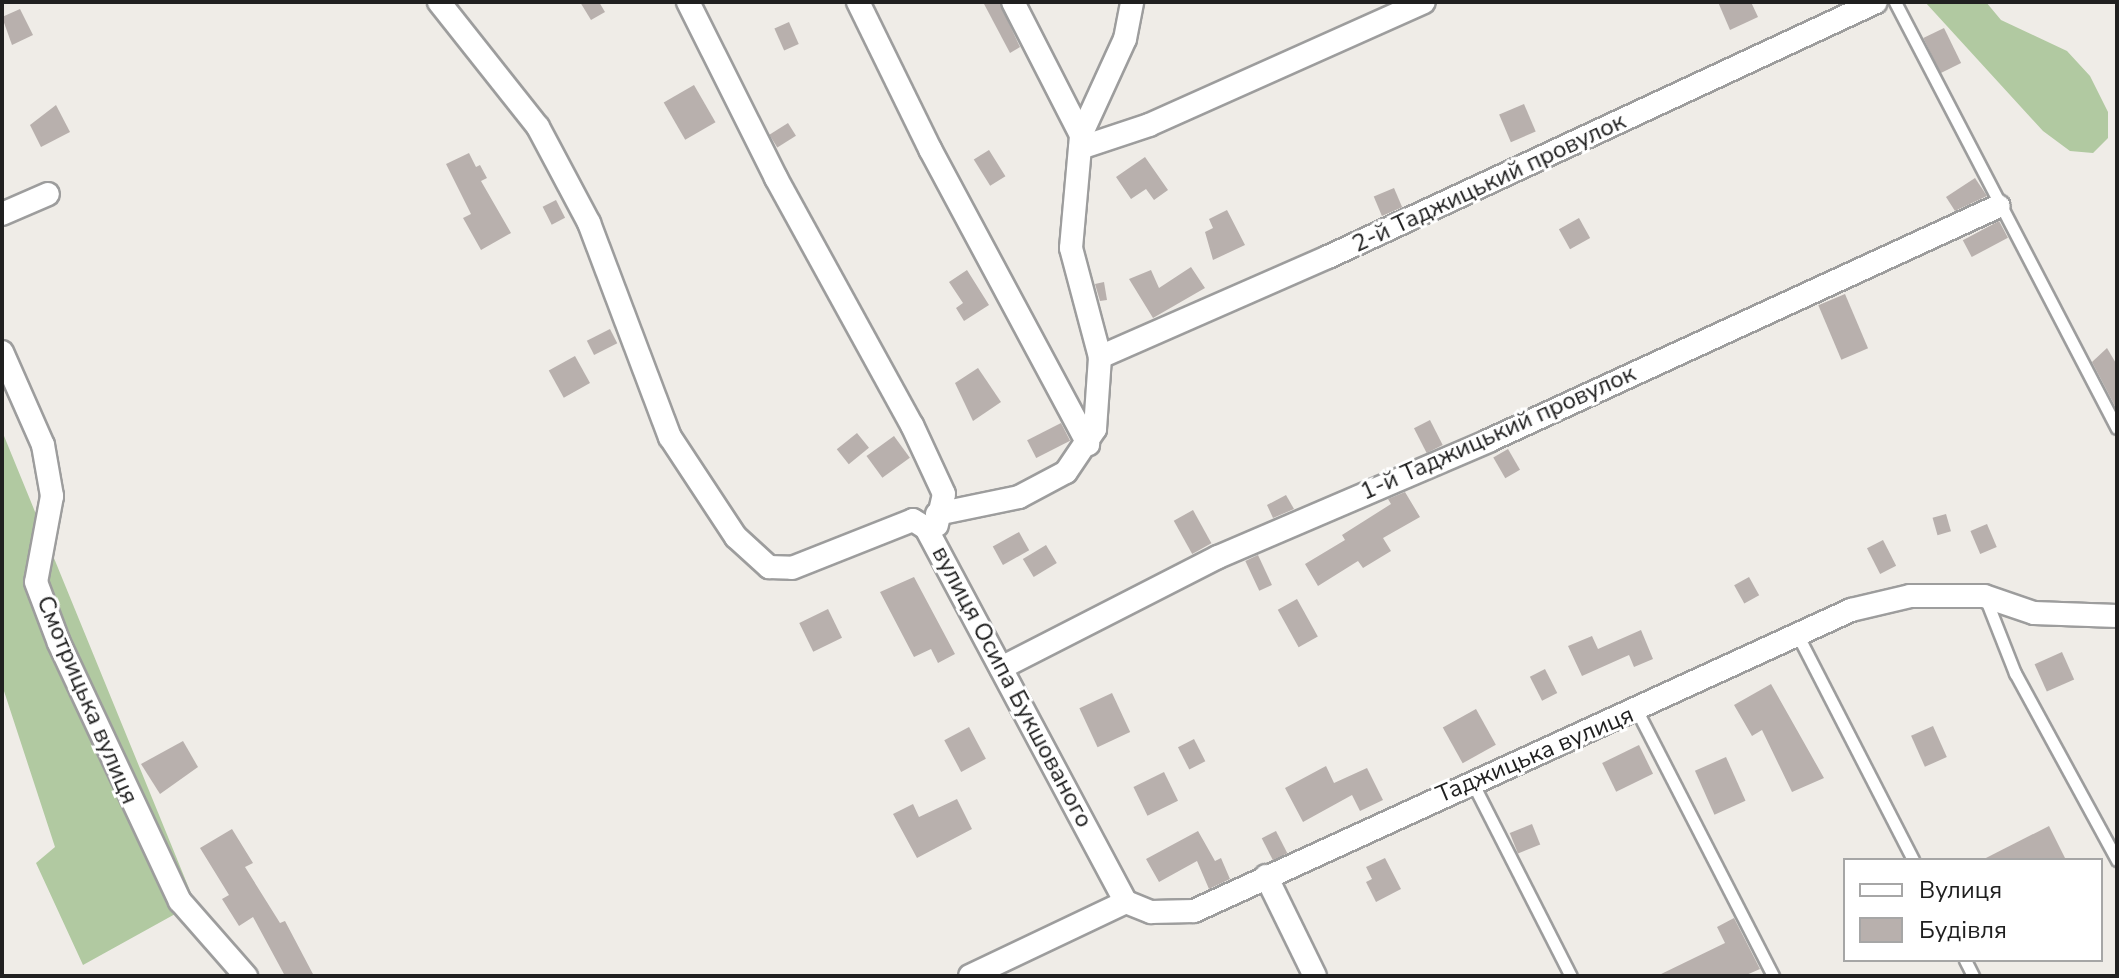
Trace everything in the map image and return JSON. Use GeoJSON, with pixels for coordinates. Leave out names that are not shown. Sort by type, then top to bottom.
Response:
{"type":"FeatureCollection","features":[{"type":"Feature","properties":{"kind":"street","name":"вулиця Осипа Букшованого"},"geometry":{"type":"LineString","coordinates":[[439,2],[538,127],[589,223],[670,437],[736,537],[769,567],[792,568],[913,520],[926,528],[1126,902]]}},
{"type":"Feature","properties":{"kind":"street"},"geometry":{"type":"LineString","coordinates":[[688,2],[776,178],[912,425],[944,494],[937,514],[937,546]]}},
{"type":"Feature","properties":{"kind":"street"},"geometry":{"type":"LineString","coordinates":[[858,2],[930,149],[1088,444]]}},
{"type":"Feature","properties":{"kind":"street"},"geometry":{"type":"LineString","coordinates":[[1013,2],[1080,141]]}},
{"type":"Feature","properties":{"kind":"street"},"geometry":{"type":"LineString","coordinates":[[937,514],[1019,497],[1066,472],[1088,444],[1101,397],[1100,357],[1071,248],[1080,141],[1125,39],[1132,2]]}},
{"type":"Feature","properties":{"kind":"street"},"geometry":{"type":"LineString","coordinates":[[1080,141],[1149,125],[1424,2]]}},
{"type":"Feature","properties":{"kind":"street","name":"2-й Таджицький провулок"},"geometry":{"type":"LineString","coordinates":[[1100,357],[1328,257],[1876,2]]}},
{"type":"Feature","properties":{"kind":"street"},"geometry":{"type":"LineString","coordinates":[[2,214],[48,194]]}},
{"type":"Feature","properties":{"kind":"street","name":"1-й Таджицький провулок"},"geometry":{"type":"LineString","coordinates":[[1001,668],[1218,557],[1488,441],[1999,206]]}},
{"type":"Feature","properties":{"kind":"street","name":"Смотрицька вулиця"},"geometry":{"type":"LineString","coordinates":[[2,352],[43,445],[52,496],[36,582],[59,643],[180,901],[246,976]]}},
{"type":"Feature","properties":{"kind":"street","name":"Таджицька вулиця"},"geometry":{"type":"LineString","coordinates":[[1126,902],[1151,912],[1194,911],[1472,782],[1637,711],[1851,610],[1910,596],[1984,596],[2034,613],[2115,613]]}},
{"type":"Feature","properties":{"kind":"street"},"geometry":{"type":"LineString","coordinates":[[1266,876],[1315,976]]}},
{"type":"Feature","properties":{"kind":"street"},"geometry":{"type":"LineString","coordinates":[[970,976],[1126,902]]}},
{"type":"Feature","properties":{"kind":"lane"},"geometry":{"type":"LineString","coordinates":[[1895,2],[2117,428]]}},
{"type":"Feature","properties":{"kind":"lane"},"geometry":{"type":"LineString","coordinates":[[1984,596],[2015,673],[2117,860]]}},
{"type":"Feature","properties":{"kind":"lane"},"geometry":{"type":"LineString","coordinates":[[1797,634],[1912,858]]}},
{"type":"Feature","properties":{"kind":"lane"},"geometry":{"type":"LineString","coordinates":[[1637,711],[1773,976]]}},
{"type":"Feature","properties":{"kind":"lane"},"geometry":{"type":"LineString","coordinates":[[1472,782],[1571,976]]}},
{"type":"Feature","properties":{"kind":"green space"},"geometry":{"type":"Polygon","coordinates":[[[1925,2],[1986,2],[2001,20],[2067,51],[2090,76],[2108,112],[2108,138],[2093,153],[2070,151],[2043,131],[1925,2]]]}},
{"type":"Feature","properties":{"kind":"green space"},"geometry":{"type":"Polygon","coordinates":[[[2,431],[195,903],[83,965],[36,863],[55,847],[2,685],[2,431]]]}},
{"type":"Feature","properties":{"kind":"building"},"geometry":{"type":"Polygon","coordinates":[[[580,2],[599,2],[605,12],[591,20],[580,2]]]}},
{"type":"Feature","properties":{"kind":"building"},"geometry":{"type":"Polygon","coordinates":[[[983,2],[999,2],[1020,47],[1010,53],[983,2]]]}},
{"type":"Feature","properties":{"kind":"building"},"geometry":{"type":"Polygon","coordinates":[[[1718,2],[1751,2],[1758,17],[1730,30],[1718,2]]]}},
{"type":"Feature","properties":{"kind":"building"},"geometry":{"type":"Polygon","coordinates":[[[20,9],[33,35],[12,45],[2,17],[20,9]]]}},
{"type":"Feature","properties":{"kind":"building"},"geometry":{"type":"Polygon","coordinates":[[[789,22],[799,44],[784,50],[774,29],[789,22]]]}},
{"type":"Feature","properties":{"kind":"building"},"geometry":{"type":"Polygon","coordinates":[[[1944,28],[1961,63],[1940,73],[1923,38],[1944,28]]]}},
{"type":"Feature","properties":{"kind":"building"},"geometry":{"type":"Polygon","coordinates":[[[694,85],[716,122],[685,140],[664,102],[694,85]]]}},
{"type":"Feature","properties":{"kind":"building"},"geometry":{"type":"Polygon","coordinates":[[[1524,104],[1536,132],[1511,142],[1499,115],[1524,104]]]}},
{"type":"Feature","properties":{"kind":"building"},"geometry":{"type":"Polygon","coordinates":[[[56,105],[70,132],[41,147],[30,125],[56,105]]]}},
{"type":"Feature","properties":{"kind":"building"},"geometry":{"type":"Polygon","coordinates":[[[788,123],[796,136],[777,147],[769,135],[788,123]]]}},
{"type":"Feature","properties":{"kind":"building"},"geometry":{"type":"Polygon","coordinates":[[[989,150],[1005,176],[990,186],[974,160],[989,150]]]}},
{"type":"Feature","properties":{"kind":"building"},"geometry":{"type":"Polygon","coordinates":[[[469,153],[476,167],[480,165],[487,178],[481,181],[511,233],[481,250],[463,218],[471,214],[446,164],[469,153]]]}},
{"type":"Feature","properties":{"kind":"building"},"geometry":{"type":"Polygon","coordinates":[[[1145,157],[1168,190],[1154,200],[1146,189],[1131,199],[1116,177],[1145,157]]]}},
{"type":"Feature","properties":{"kind":"building"},"geometry":{"type":"Polygon","coordinates":[[[1975,178],[1987,196],[1955,211],[1946,197],[1975,178]]]}},
{"type":"Feature","properties":{"kind":"building"},"geometry":{"type":"Polygon","coordinates":[[[1394,188],[1402,207],[1382,216],[1374,197],[1394,188]]]}},
{"type":"Feature","properties":{"kind":"building"},"geometry":{"type":"Polygon","coordinates":[[[556,200],[565,218],[552,225],[543,207],[556,200]]]}},
{"type":"Feature","properties":{"kind":"building"},"geometry":{"type":"Polygon","coordinates":[[[1227,210],[1245,245],[1213,260],[1205,232],[1213,228],[1209,219],[1227,210]]]}},
{"type":"Feature","properties":{"kind":"building"},"geometry":{"type":"Polygon","coordinates":[[[1579,218],[1590,238],[1570,249],[1559,229],[1579,218]]]}},
{"type":"Feature","properties":{"kind":"building"},"geometry":{"type":"Polygon","coordinates":[[[1999,221],[2008,238],[1972,257],[1963,240],[1999,221]]]}},
{"type":"Feature","properties":{"kind":"building"},"geometry":{"type":"Polygon","coordinates":[[[1191,267],[1205,288],[1153,318],[1129,279],[1151,270],[1159,288],[1191,267]]]}},
{"type":"Feature","properties":{"kind":"building"},"geometry":{"type":"Polygon","coordinates":[[[967,270],[989,305],[964,321],[956,308],[963,303],[949,282],[967,270]]]}},
{"type":"Feature","properties":{"kind":"building"},"geometry":{"type":"Polygon","coordinates":[[[1104,282],[1107,300],[1100,301],[1095,284],[1104,282]]]}},
{"type":"Feature","properties":{"kind":"building"},"geometry":{"type":"Polygon","coordinates":[[[1845,294],[1868,348],[1841,360],[1818,305],[1845,294]]]}},
{"type":"Feature","properties":{"kind":"building"},"geometry":{"type":"Polygon","coordinates":[[[610,329],[617,343],[594,355],[587,341],[610,329]]]}},
{"type":"Feature","properties":{"kind":"building"},"geometry":{"type":"Polygon","coordinates":[[[2107,348],[2117,365],[2117,410],[2092,362],[2107,348]]]}},
{"type":"Feature","properties":{"kind":"building"},"geometry":{"type":"Polygon","coordinates":[[[575,356],[590,383],[564,398],[549,371],[575,356]]]}},
{"type":"Feature","properties":{"kind":"building"},"geometry":{"type":"Polygon","coordinates":[[[978,368],[1001,402],[973,421],[955,383],[978,368]]]}},
{"type":"Feature","properties":{"kind":"building"},"geometry":{"type":"Polygon","coordinates":[[[1430,420],[1443,445],[1427,453],[1414,428],[1430,420]]]}},
{"type":"Feature","properties":{"kind":"building"},"geometry":{"type":"Polygon","coordinates":[[[1061,423],[1070,441],[1036,458],[1027,440],[1061,423]]]}},
{"type":"Feature","properties":{"kind":"building"},"geometry":{"type":"Polygon","coordinates":[[[857,433],[869,448],[849,464],[837,449],[857,433]]]}},
{"type":"Feature","properties":{"kind":"building"},"geometry":{"type":"Polygon","coordinates":[[[894,436],[910,458],[882,478],[866,456],[894,436]]]}},
{"type":"Feature","properties":{"kind":"building"},"geometry":{"type":"Polygon","coordinates":[[[1508,449],[1520,470],[1505,478],[1493,458],[1508,449]]]}},
{"type":"Feature","properties":{"kind":"building"},"geometry":{"type":"Polygon","coordinates":[[[1405,492],[1420,517],[1383,538],[1391,551],[1363,568],[1358,561],[1318,586],[1305,564],[1345,540],[1342,535],[1391,504],[1388,499],[1405,492]]]}},
{"type":"Feature","properties":{"kind":"building"},"geometry":{"type":"Polygon","coordinates":[[[1286,495],[1294,509],[1273,518],[1267,505],[1286,495]]]}},
{"type":"Feature","properties":{"kind":"building"},"geometry":{"type":"Polygon","coordinates":[[[1193,510],[1211,543],[1192,554],[1174,521],[1193,510]]]}},
{"type":"Feature","properties":{"kind":"building"},"geometry":{"type":"Polygon","coordinates":[[[1946,514],[1951,531],[1938,535],[1933,518],[1946,514]]]}},
{"type":"Feature","properties":{"kind":"building"},"geometry":{"type":"Polygon","coordinates":[[[1987,524],[1997,547],[1980,554],[1970,531],[1987,524]]]}},
{"type":"Feature","properties":{"kind":"building"},"geometry":{"type":"Polygon","coordinates":[[[1019,532],[1029,550],[1003,565],[993,547],[1019,532]]]}},
{"type":"Feature","properties":{"kind":"building"},"geometry":{"type":"Polygon","coordinates":[[[1883,540],[1896,566],[1880,574],[1867,548],[1883,540]]]}},
{"type":"Feature","properties":{"kind":"building"},"geometry":{"type":"Polygon","coordinates":[[[1046,545],[1057,563],[1034,577],[1023,559],[1046,545]]]}},
{"type":"Feature","properties":{"kind":"building"},"geometry":{"type":"Polygon","coordinates":[[[1258,555],[1272,585],[1259,591],[1245,561],[1258,555]]]}},
{"type":"Feature","properties":{"kind":"building"},"geometry":{"type":"Polygon","coordinates":[[[914,577],[955,654],[938,663],[931,649],[914,657],[880,592],[914,577]]]}},
{"type":"Feature","properties":{"kind":"building"},"geometry":{"type":"Polygon","coordinates":[[[1749,577],[1759,595],[1744,604],[1734,585],[1749,577]]]}},
{"type":"Feature","properties":{"kind":"building"},"geometry":{"type":"Polygon","coordinates":[[[1297,599],[1318,637],[1299,647],[1278,610],[1297,599]]]}},
{"type":"Feature","properties":{"kind":"building"},"geometry":{"type":"Polygon","coordinates":[[[828,609],[842,638],[813,652],[799,623],[828,609]]]}},
{"type":"Feature","properties":{"kind":"building"},"geometry":{"type":"Polygon","coordinates":[[[1641,630],[1653,659],[1634,667],[1629,655],[1582,676],[1568,646],[1592,636],[1598,649],[1641,630]]]}},
{"type":"Feature","properties":{"kind":"building"},"geometry":{"type":"Polygon","coordinates":[[[2062,652],[2074,679],[2047,692],[2035,664],[2062,652]]]}},
{"type":"Feature","properties":{"kind":"building"},"geometry":{"type":"Polygon","coordinates":[[[1545,669],[1557,693],[1542,701],[1530,677],[1545,669]]]}},
{"type":"Feature","properties":{"kind":"building"},"geometry":{"type":"Polygon","coordinates":[[[1771,684],[1824,778],[1792,792],[1762,730],[1752,736],[1734,705],[1771,684]]]}},
{"type":"Feature","properties":{"kind":"building"},"geometry":{"type":"Polygon","coordinates":[[[1112,693],[1130,732],[1098,747],[1079,708],[1112,693]]]}},
{"type":"Feature","properties":{"kind":"building"},"geometry":{"type":"Polygon","coordinates":[[[1476,709],[1496,745],[1463,763],[1443,727],[1476,709]]]}},
{"type":"Feature","properties":{"kind":"building"},"geometry":{"type":"Polygon","coordinates":[[[1933,726],[1947,757],[1925,767],[1911,736],[1933,726]]]}},
{"type":"Feature","properties":{"kind":"building"},"geometry":{"type":"Polygon","coordinates":[[[969,727],[986,759],[961,772],[944,740],[969,727]]]}},
{"type":"Feature","properties":{"kind":"building"},"geometry":{"type":"Polygon","coordinates":[[[1194,739],[1205,761],[1189,769],[1178,747],[1194,739]]]}},
{"type":"Feature","properties":{"kind":"building"},"geometry":{"type":"Polygon","coordinates":[[[183,741],[198,767],[160,794],[141,764],[183,741]]]}},
{"type":"Feature","properties":{"kind":"building"},"geometry":{"type":"Polygon","coordinates":[[[1639,745],[1653,774],[1616,792],[1602,763],[1639,745]]]}},
{"type":"Feature","properties":{"kind":"building"},"geometry":{"type":"Polygon","coordinates":[[[1726,757],[1746,801],[1714,815],[1695,771],[1726,757]]]}},
{"type":"Feature","properties":{"kind":"building"},"geometry":{"type":"Polygon","coordinates":[[[1326,766],[1334,783],[1367,768],[1383,800],[1360,811],[1352,795],[1303,822],[1285,788],[1326,766]]]}},
{"type":"Feature","properties":{"kind":"building"},"geometry":{"type":"Polygon","coordinates":[[[1164,772],[1178,801],[1147,816],[1133,787],[1164,772]]]}},
{"type":"Feature","properties":{"kind":"building"},"geometry":{"type":"Polygon","coordinates":[[[957,799],[972,829],[917,858],[893,814],[913,804],[919,817],[957,799]]]}},
{"type":"Feature","properties":{"kind":"building"},"geometry":{"type":"Polygon","coordinates":[[[1532,824],[1540,844],[1518,853],[1510,833],[1532,824]]]}},
{"type":"Feature","properties":{"kind":"building"},"geometry":{"type":"Polygon","coordinates":[[[2049,826],[2065,858],[1986,858],[2049,826]]]}},
{"type":"Feature","properties":{"kind":"building"},"geometry":{"type":"Polygon","coordinates":[[[232,829],[253,863],[245,867],[280,923],[285,921],[314,976],[285,976],[253,917],[239,926],[222,899],[229,895],[200,848],[232,829]]]}},
{"type":"Feature","properties":{"kind":"building"},"geometry":{"type":"Polygon","coordinates":[[[1198,831],[1215,861],[1221,858],[1230,879],[1209,889],[1197,861],[1159,882],[1146,859],[1198,831]]]}},
{"type":"Feature","properties":{"kind":"building"},"geometry":{"type":"Polygon","coordinates":[[[1276,831],[1287,853],[1273,861],[1262,838],[1276,831]]]}},
{"type":"Feature","properties":{"kind":"building"},"geometry":{"type":"Polygon","coordinates":[[[1385,858],[1401,889],[1376,902],[1366,882],[1372,879],[1366,867],[1385,858]]]}},
{"type":"Feature","properties":{"kind":"building"},"geometry":{"type":"Polygon","coordinates":[[[1734,918],[1760,969],[1744,976],[1657,976],[1725,943],[1717,927],[1734,918]]]}}]}
